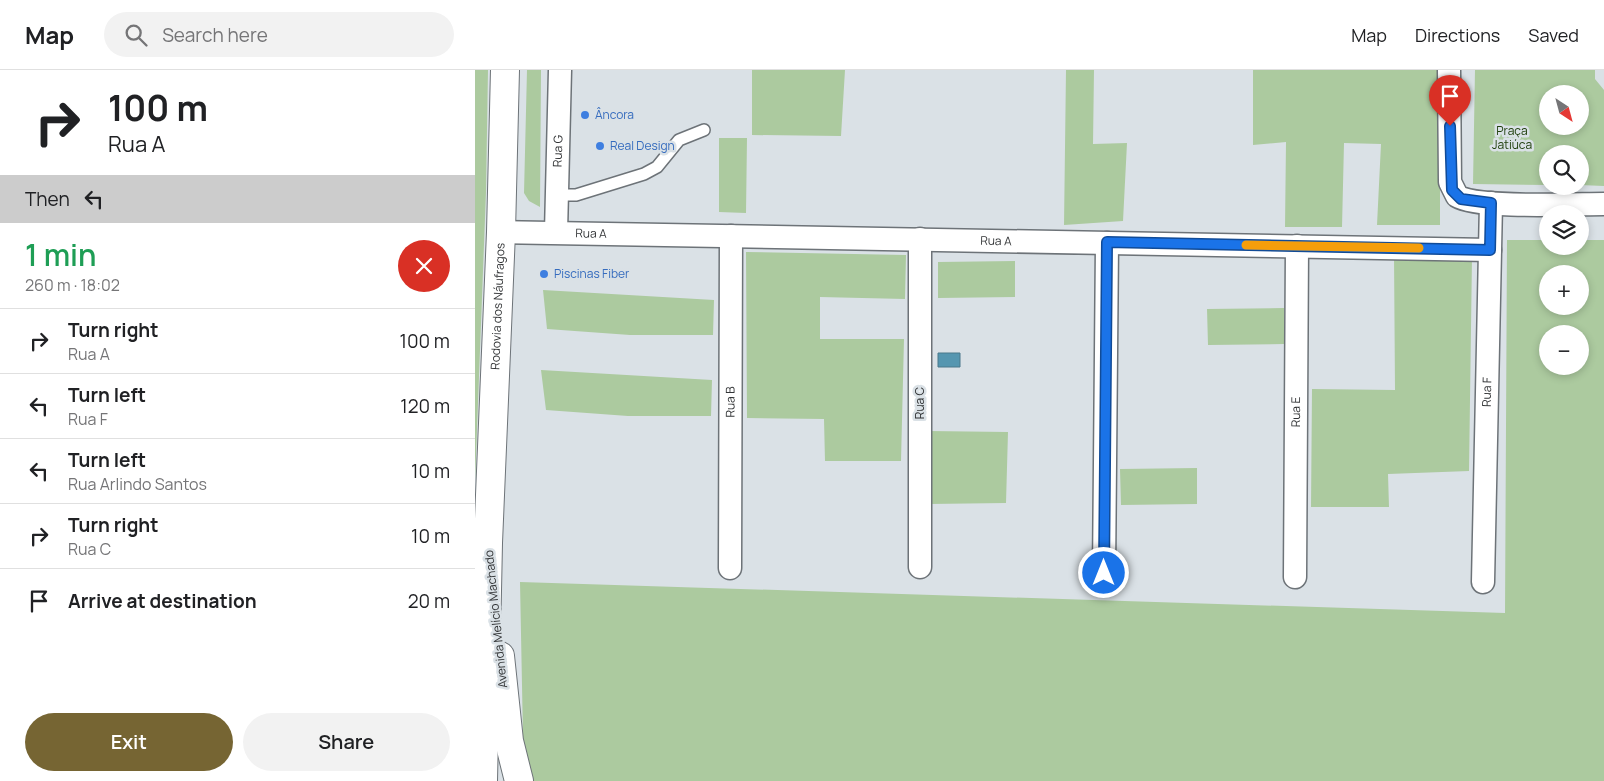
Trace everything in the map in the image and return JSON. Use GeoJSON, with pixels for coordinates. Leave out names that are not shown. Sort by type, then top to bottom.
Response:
{"type":"FeatureCollection","features":[{"type":"Feature","properties":{"kind":"main road","name":"Rodovia dos Náufragos"},"geometry":{"type":"LineString","coordinates":[[488,543],[501,232],[505,70]]}},
{"type":"Feature","properties":{"kind":"main road","name":"Avenida Melício Machado"},"geometry":{"type":"LineString","coordinates":[[483,781],[488,543]]}},
{"type":"Feature","properties":{"kind":"main road","name":"Avenida Melício Machado"},"geometry":{"type":"LineString","coordinates":[[488,543],[509,741],[519,781]]}},
{"type":"Feature","properties":{"kind":"street","name":"Rua G"},"geometry":{"type":"LineString","coordinates":[[555,232],[560,70]]}},
{"type":"Feature","properties":{"kind":"street"},"geometry":{"type":"LineString","coordinates":[[1449,70],[1450,182],[1454,194],[1461,199],[1491,203],[1604,204]]}},
{"type":"Feature","properties":{"kind":"street","name":"Rua F"},"geometry":{"type":"LineString","coordinates":[[1483,582],[1491,203]]}},
{"type":"Feature","properties":{"kind":"street","name":"Rua A"},"geometry":{"type":"LineString","coordinates":[[501,232],[1490,250]]}},
{"type":"Feature","properties":{"kind":"street","name":"Rua B"},"geometry":{"type":"LineString","coordinates":[[730,568],[731,236]]}},
{"type":"Feature","properties":{"kind":"street","name":"Rua C"},"geometry":{"type":"LineString","coordinates":[[920,239],[920,567]]}},
{"type":"Feature","properties":{"kind":"street"},"geometry":{"type":"LineString","coordinates":[[1104,573],[1107,242]]}},
{"type":"Feature","properties":{"kind":"street","name":"Rua E"},"geometry":{"type":"LineString","coordinates":[[1295,577],[1297,246]]}},
{"type":"Feature","properties":{"kind":"lane"},"geometry":{"type":"LineString","coordinates":[[557,195],[576,195],[644,174],[657,167],[679,140],[704,130]]}},
{"type":"Feature","properties":{"kind":"green space"},"geometry":{"type":"Polygon","coordinates":[[[475,70],[488,70],[486,192],[475,482],[475,70]]]}},
{"type":"Feature","properties":{"kind":"green space"},"geometry":{"type":"Polygon","coordinates":[[[527,70],[541,70],[540,207],[529,201],[524,193],[527,70]]]}},
{"type":"Feature","properties":{"kind":"green space"},"geometry":{"type":"Polygon","coordinates":[[[752,70],[845,70],[841,136],[752,135],[752,70]]]}},
{"type":"Feature","properties":{"kind":"green space"},"geometry":{"type":"Polygon","coordinates":[[[1066,70],[1094,70],[1093,144],[1127,143],[1123,221],[1064,225],[1066,70]]]}},
{"type":"Feature","properties":{"kind":"green space"},"geometry":{"type":"Polygon","coordinates":[[[1253,70],[1440,70],[1440,225],[1377,225],[1381,144],[1344,143],[1342,227],[1285,227],[1286,142],[1253,145],[1253,70]]]}},
{"type":"Feature","properties":{"kind":"green space","name":"Praça Jatiúca"},"geometry":{"type":"Polygon","coordinates":[[[1475,70],[1595,70],[1595,79],[1604,90],[1604,186],[1589,185],[1589,145],[1539,145],[1539,185],[1473,184],[1475,70]]]}},
{"type":"Feature","properties":{"kind":"green space"},"geometry":{"type":"Polygon","coordinates":[[[719,138],[747,138],[746,213],[719,212],[719,138]]]}},
{"type":"Feature","properties":{"kind":"green space"},"geometry":{"type":"Polygon","coordinates":[[[1507,240],[1539,240],[1539,255],[1589,255],[1589,240],[1604,240],[1604,781],[531,781],[523,737],[520,582],[1505,613],[1507,240]]]}},
{"type":"Feature","properties":{"kind":"green space"},"geometry":{"type":"Polygon","coordinates":[[[746,252],[906,255],[905,299],[820,297],[820,339],[904,339],[901,461],[825,461],[824,419],[747,418],[746,252]]]}},
{"type":"Feature","properties":{"kind":"green space"},"geometry":{"type":"Polygon","coordinates":[[[1394,255],[1472,257],[1469,471],[1388,474],[1389,507],[1311,507],[1312,389],[1395,390],[1394,255]]]}},
{"type":"Feature","properties":{"kind":"green space"},"geometry":{"type":"Polygon","coordinates":[[[1015,261],[1015,297],[938,298],[938,262],[1015,261]]]}},
{"type":"Feature","properties":{"kind":"green space"},"geometry":{"type":"Polygon","coordinates":[[[543,290],[714,300],[713,335],[630,335],[547,329],[543,290]]]}},
{"type":"Feature","properties":{"kind":"green space"},"geometry":{"type":"Polygon","coordinates":[[[1284,308],[1284,344],[1208,345],[1207,309],[1284,308]]]}},
{"type":"Feature","properties":{"kind":"green space"},"geometry":{"type":"Polygon","coordinates":[[[541,370],[712,380],[711,416],[628,416],[546,410],[541,370]]]}},
{"type":"Feature","properties":{"kind":"green space"},"geometry":{"type":"Polygon","coordinates":[[[928,431],[1008,432],[1006,503],[929,504],[928,431]]]}},
{"type":"Feature","properties":{"kind":"green space"},"geometry":{"type":"Polygon","coordinates":[[[1197,468],[1197,504],[1121,505],[1120,469],[1197,468]]]}},
{"type":"Feature","properties":{"kind":"water"},"geometry":{"type":"Polygon","coordinates":[[[938,353],[960,353],[960,367],[938,367],[938,353]]]}},
{"type":"Feature","properties":{"kind":"slow traffic"},"geometry":{"type":"LineString","coordinates":[[1246,245],[1419,248]]}},
{"type":"Feature","properties":{"kind":"place","name":"Âncora"},"geometry":{"type":"Point","coordinates":[585,115]}},
{"type":"Feature","properties":{"kind":"place","name":"Real Design"},"geometry":{"type":"Point","coordinates":[600,146]}},
{"type":"Feature","properties":{"kind":"place","name":"Piscinas Fiber"},"geometry":{"type":"Point","coordinates":[544,274]}},
{"type":"Feature","properties":{"kind":"route"},"geometry":{"type":"LineString","coordinates":[[1104,573],[1107,242],[1490,250],[1491,203],[1461,199],[1452,190],[1450,182],[1450,126]]}}]}
